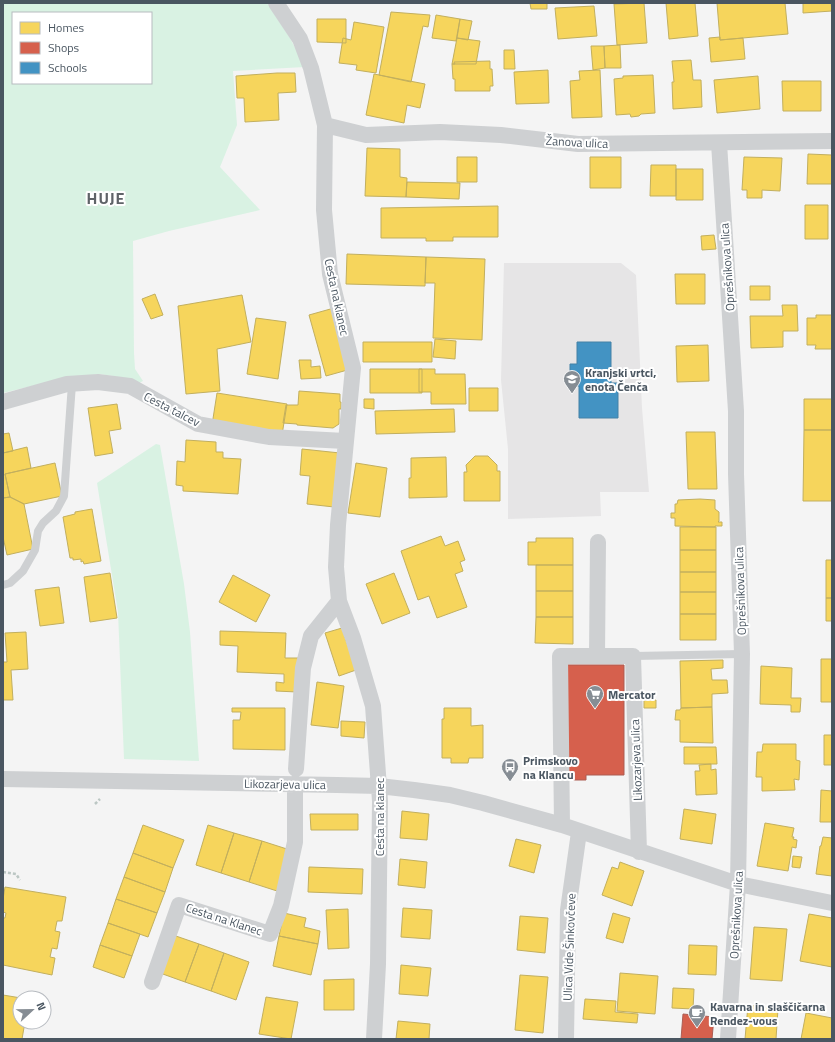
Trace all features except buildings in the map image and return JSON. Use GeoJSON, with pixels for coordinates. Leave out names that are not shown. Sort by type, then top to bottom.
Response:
{"type":"FeatureCollection","features":[{"type":"Feature","properties":{"kind":"street","name":"Cesta na klanec"},"geometry":{"type":"LineString","coordinates":[[276,3],[300,39],[311,68],[325,125],[324,210],[330,274],[353,368],[345,441],[336,567],[339,601],[353,638],[373,706],[380,786],[378,964],[374,1039]]}},
{"type":"Feature","properties":{"kind":"street","name":"Žanova ulica"},"geometry":{"type":"LineString","coordinates":[[325,125],[366,135],[440,132],[501,135],[578,144],[832,141]]}},
{"type":"Feature","properties":{"kind":"street","name":"Oprešnikova ulica"},"geometry":{"type":"LineString","coordinates":[[719,143],[736,411],[736,474],[742,654],[738,884],[728,1039]]}},
{"type":"Feature","properties":{"kind":"street","name":"Cesta talcev"},"geometry":{"type":"LineString","coordinates":[[3,402],[67,384],[98,382],[130,386],[198,424],[269,437],[345,441]]}},
{"type":"Feature","properties":{"kind":"street"},"geometry":{"type":"LineString","coordinates":[[597,656],[598,542]]}},
{"type":"Feature","properties":{"kind":"street"},"geometry":{"type":"LineString","coordinates":[[295,777],[303,668],[311,636],[339,601]]}},
{"type":"Feature","properties":{"kind":"street"},"geometry":{"type":"LineString","coordinates":[[562,825],[560,656],[633,656]]}},
{"type":"Feature","properties":{"kind":"street","name":"Likozarjeva ulica"},"geometry":{"type":"LineString","coordinates":[[633,656],[639,852]]}},
{"type":"Feature","properties":{"kind":"street","name":"Likozarjeva ulica"},"geometry":{"type":"LineString","coordinates":[[3,779],[295,777],[414,790],[457,797],[507,808],[738,884],[832,903]]}},
{"type":"Feature","properties":{"kind":"street","name":"Cesta na Klanec"},"geometry":{"type":"LineString","coordinates":[[152,982],[179,905],[270,934],[281,906],[295,842],[295,777]]}},
{"type":"Feature","properties":{"kind":"street","name":"Ulica Vide Šinkovčeve"},"geometry":{"type":"LineString","coordinates":[[566,1039],[568,910],[579,832]]}},
{"type":"Feature","properties":{"kind":"lane"},"geometry":{"type":"LineString","coordinates":[[3,585],[10,583],[23,571],[35,550],[38,531],[43,523],[56,511],[64,496],[72,384]]}},
{"type":"Feature","properties":{"kind":"lane"},"geometry":{"type":"LineString","coordinates":[[633,656],[742,654]]}},
{"type":"Feature","properties":{"kind":"path"},"geometry":{"type":"LineString","coordinates":[[3,872],[16,874],[20,880]]}},
{"type":"Feature","properties":{"kind":"shaded area","name":"Kranjski vrtci, enota Čenča"},"geometry":{"type":"Polygon","coordinates":[[[504,263],[621,263],[636,275],[642,408],[649,492],[600,492],[601,516],[508,519],[508,449],[501,380],[504,263]]]}},
{"type":"Feature","properties":{"kind":"green space"},"geometry":{"type":"Polygon","coordinates":[[[3,3],[267,3],[290,38],[305,67],[233,71],[237,125],[220,167],[260,210],[133,241],[135,369],[143,381],[139,383],[99,374],[48,382],[3,393],[3,3]]]}},
{"type":"Feature","properties":{"kind":"green space"},"geometry":{"type":"Polygon","coordinates":[[[156,444],[160,445],[184,584],[190,632],[199,761],[124,759],[118,612],[97,483],[156,444]]]}},
{"type":"Feature","properties":{"kind":"place","name":"Kranjski vrtci, enota Čenča"},"geometry":{"type":"Point","coordinates":[572,394]}},
{"type":"Feature","properties":{"kind":"place","name":"Mercator"},"geometry":{"type":"Point","coordinates":[595,709]}},
{"type":"Feature","properties":{"kind":"place","name":"Primskovo na Klancu"},"geometry":{"type":"Point","coordinates":[510,782]}},
{"type":"Feature","properties":{"kind":"place","name":"Kavarna in slaščičarna Rendez-vous"},"geometry":{"type":"Point","coordinates":[697,1028]}},
{"type":"Feature","properties":{"kind":"district","name":"HUJE"},"geometry":{"type":"Point","coordinates":[106,198]}}]}
